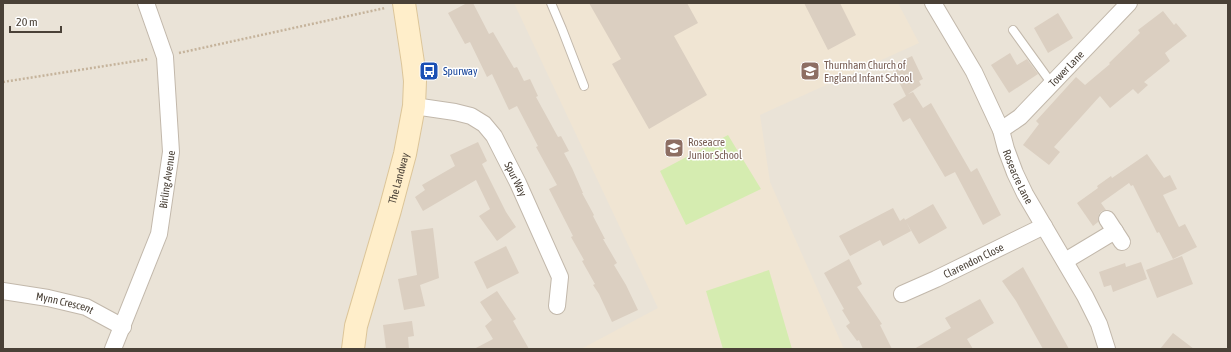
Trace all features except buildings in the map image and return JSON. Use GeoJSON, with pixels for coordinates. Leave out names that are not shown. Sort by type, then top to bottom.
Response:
{"type":"FeatureCollection","features":[{"type":"Feature","properties":{"kind":"street","name":"Birling Avenue"},"geometry":{"type":"LineString","coordinates":[[113,349],[159,234],[171,152],[165,56],[146,3]]}},
{"type":"Feature","properties":{"kind":"street","name":"The Landway"},"geometry":{"type":"LineString","coordinates":[[354,349],[356,326],[405,154],[414,106],[415,80],[405,3]]}},
{"type":"Feature","properties":{"kind":"street","name":"Roseacre Lane"},"geometry":{"type":"LineString","coordinates":[[933,3],[974,72],[1001,130],[1015,173],[1085,296],[1099,324],[1107,349]]}},
{"type":"Feature","properties":{"kind":"street","name":"Tower Lane"},"geometry":{"type":"LineString","coordinates":[[1001,130],[1020,117],[1052,84],[1122,6]]}},
{"type":"Feature","properties":{"kind":"street","name":"Spur Way"},"geometry":{"type":"LineString","coordinates":[[414,106],[471,116],[484,124],[494,136],[518,183],[560,277],[557,306]]}},
{"type":"Feature","properties":{"kind":"street","name":"Clarendon Close"},"geometry":{"type":"LineString","coordinates":[[902,294],[1044,226]]}},
{"type":"Feature","properties":{"kind":"street"},"geometry":{"type":"LineString","coordinates":[[1065,261],[1115,230]]}},
{"type":"Feature","properties":{"kind":"street","name":"Mynn Crescent"},"geometry":{"type":"LineString","coordinates":[[3,291],[48,298],[86,308],[123,327]]}},
{"type":"Feature","properties":{"kind":"lane"},"geometry":{"type":"LineString","coordinates":[[551,3],[584,86]]}},
{"type":"Feature","properties":{"kind":"lane"},"geometry":{"type":"LineString","coordinates":[[1013,30],[1052,84]]}},
{"type":"Feature","properties":{"kind":"path"},"geometry":{"type":"LineString","coordinates":[[3,82],[165,56],[405,3]]}},
{"type":"Feature","properties":{"kind":"shaded area"},"geometry":{"type":"Polygon","coordinates":[[[3,3],[1228,3],[1228,349],[3,349],[3,3]]]}},
{"type":"Feature","properties":{"kind":"shaded area","name":"Roseacre Junior School"},"geometry":{"type":"Polygon","coordinates":[[[514,3],[898,3],[919,43],[760,115],[770,182],[844,349],[581,349],[658,308],[514,3]]]}},
{"type":"Feature","properties":{"kind":"green space"},"geometry":{"type":"Polygon","coordinates":[[[728,135],[761,189],[686,225],[660,171],[728,135]]]}},
{"type":"Feature","properties":{"kind":"green space"},"geometry":{"type":"Polygon","coordinates":[[[769,270],[792,349],[723,349],[706,291],[769,270]]]}},
{"type":"Feature","properties":{"kind":"place","name":"Spurway"},"geometry":{"type":"Point","coordinates":[429,71]}},
{"type":"Feature","properties":{"kind":"place","name":"Thurnham Church of England Infant School"},"geometry":{"type":"Point","coordinates":[810,71]}},
{"type":"Feature","properties":{"kind":"place","name":"Roseacre Junior School"},"geometry":{"type":"Point","coordinates":[674,148]}}]}
